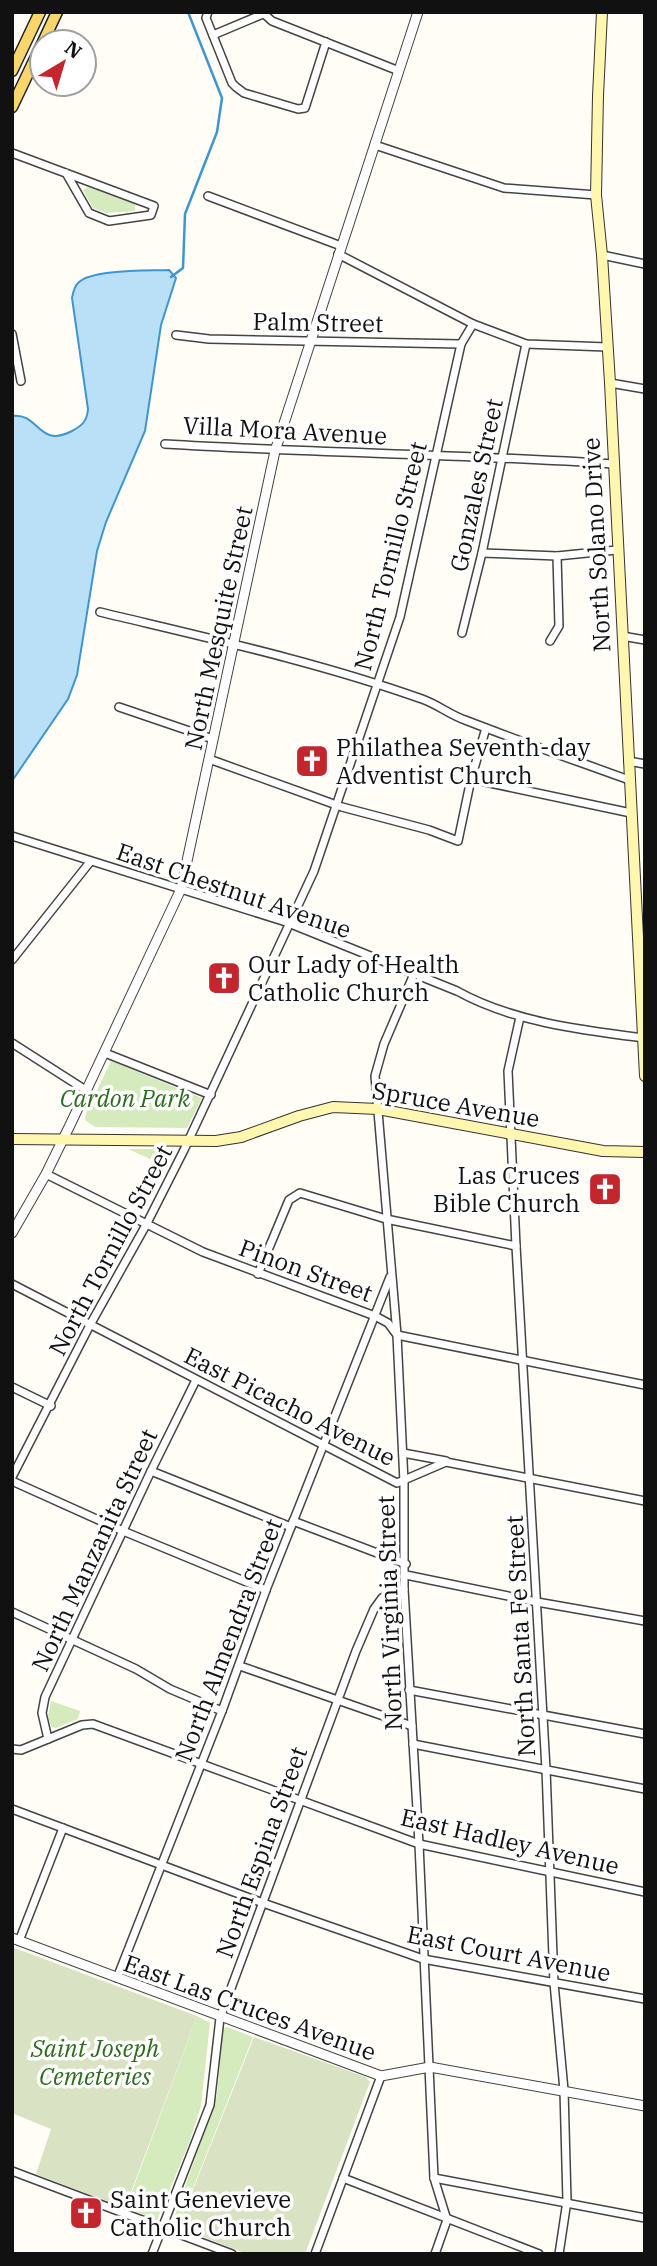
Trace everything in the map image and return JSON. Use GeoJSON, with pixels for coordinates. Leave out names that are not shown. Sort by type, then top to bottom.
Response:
{"type":"FeatureCollection","features":[{"type":"Feature","properties":{"kind":"main road"},"geometry":{"type":"LineString","coordinates":[[12,71],[40,12]]}},
{"type":"Feature","properties":{"kind":"main road"},"geometry":{"type":"LineString","coordinates":[[49,28],[57,12]]}},
{"type":"Feature","properties":{"kind":"main road","name":"North Solano Drive"},"geometry":{"type":"LineString","coordinates":[[602,12],[597,96],[596,195],[603,255],[631,813],[640,891],[645,1076]]}},
{"type":"Feature","properties":{"kind":"main road"},"geometry":{"type":"LineString","coordinates":[[12,107],[28,73]]}},
{"type":"Feature","properties":{"kind":"main road","name":"Spruce Avenue"},"geometry":{"type":"LineString","coordinates":[[12,1139],[216,1141],[241,1138],[299,1116],[333,1107],[378,1109],[603,1151],[645,1152]]}},
{"type":"Feature","properties":{"kind":"street"},"geometry":{"type":"LineString","coordinates":[[208,12],[206,18],[232,83],[239,90],[302,110],[326,42]]}},
{"type":"Feature","properties":{"kind":"street","name":"North Mesquite Street"},"geometry":{"type":"LineString","coordinates":[[12,1233],[46,1174],[87,1091],[181,889],[275,451],[418,12]]}},
{"type":"Feature","properties":{"kind":"street"},"geometry":{"type":"LineString","coordinates":[[214,35],[263,13],[272,21],[399,71]]}},
{"type":"Feature","properties":{"kind":"street"},"geometry":{"type":"LineString","coordinates":[[376,145],[504,188],[596,195]]}},
{"type":"Feature","properties":{"kind":"street"},"geometry":{"type":"LineString","coordinates":[[12,153],[66,173],[154,206],[151,215],[109,220],[89,213],[66,173]]}},
{"type":"Feature","properties":{"kind":"street"},"geometry":{"type":"LineString","coordinates":[[208,196],[340,250],[473,324],[526,344],[607,347]]}},
{"type":"Feature","properties":{"kind":"street"},"geometry":{"type":"LineString","coordinates":[[603,255],[645,264]]}},
{"type":"Feature","properties":{"kind":"street","name":"North Tornillo Street"},"geometry":{"type":"LineString","coordinates":[[12,1479],[90,1325],[146,1225],[189,1140],[314,871],[400,617],[461,344],[473,324]]}},
{"type":"Feature","properties":{"kind":"street"},"geometry":{"type":"LineString","coordinates":[[12,334],[21,381]]}},
{"type":"Feature","properties":{"kind":"street","name":"Palm Street"},"geometry":{"type":"LineString","coordinates":[[176,335],[209,339],[461,344]]}},
{"type":"Feature","properties":{"kind":"street","name":"Gonzales Street"},"geometry":{"type":"LineString","coordinates":[[462,633],[482,553],[526,344]]}},
{"type":"Feature","properties":{"kind":"street"},"geometry":{"type":"LineString","coordinates":[[610,383],[645,389]]}},
{"type":"Feature","properties":{"kind":"street","name":"Villa Mora Avenue"},"geometry":{"type":"LineString","coordinates":[[165,444],[275,451],[501,456],[613,464]]}},
{"type":"Feature","properties":{"kind":"street"},"geometry":{"type":"LineString","coordinates":[[482,553],[556,556],[617,550]]}},
{"type":"Feature","properties":{"kind":"street"},"geometry":{"type":"LineString","coordinates":[[550,641],[559,626],[556,556]]}},
{"type":"Feature","properties":{"kind":"street"},"geometry":{"type":"LineString","coordinates":[[100,612],[234,645],[426,700],[486,729],[629,780]]}},
{"type":"Feature","properties":{"kind":"street"},"geometry":{"type":"LineString","coordinates":[[622,636],[645,640]]}},
{"type":"Feature","properties":{"kind":"street"},"geometry":{"type":"LineString","coordinates":[[119,707],[214,739]]}},
{"type":"Feature","properties":{"kind":"street"},"geometry":{"type":"LineString","coordinates":[[209,759],[335,805],[429,830],[458,841],[471,779],[486,729]]}},
{"type":"Feature","properties":{"kind":"street"},"geometry":{"type":"LineString","coordinates":[[628,761],[645,764]]}},
{"type":"Feature","properties":{"kind":"street"},"geometry":{"type":"LineString","coordinates":[[471,779],[631,813]]}},
{"type":"Feature","properties":{"kind":"street","name":"East Chestnut Avenue"},"geometry":{"type":"LineString","coordinates":[[12,836],[291,924],[457,991],[474,1001],[520,1017],[588,1031],[644,1038]]}},
{"type":"Feature","properties":{"kind":"street"},"geometry":{"type":"LineString","coordinates":[[12,960],[90,862]]}},
{"type":"Feature","properties":{"kind":"street","name":"North Virginia Street"},"geometry":{"type":"LineString","coordinates":[[414,974],[384,1044],[375,1076],[397,1335],[404,1482],[404,1589],[434,2178],[447,2220]]}},
{"type":"Feature","properties":{"kind":"street","name":"North Santa Fe Street"},"geometry":{"type":"LineString","coordinates":[[520,1017],[508,1071],[547,1769],[554,1983],[564,2090],[567,2202],[559,2254]]}},
{"type":"Feature","properties":{"kind":"street"},"geometry":{"type":"LineString","coordinates":[[12,1043],[87,1091]]}},
{"type":"Feature","properties":{"kind":"street"},"geometry":{"type":"LineString","coordinates":[[105,1053],[211,1095]]}},
{"type":"Feature","properties":{"kind":"street","name":"Pinon Street"},"geometry":{"type":"LineString","coordinates":[[46,1174],[204,1252],[375,1316],[388,1323],[397,1335],[645,1385]]}},
{"type":"Feature","properties":{"kind":"street"},"geometry":{"type":"LineString","coordinates":[[258,1274],[289,1200],[296,1194],[304,1193],[386,1219],[516,1246]]}},
{"type":"Feature","properties":{"kind":"street","name":"North Almendra Street"},"geometry":{"type":"LineString","coordinates":[[117,1978],[391,1274]]}},
{"type":"Feature","properties":{"kind":"street","name":"East Picacho Avenue"},"geometry":{"type":"LineString","coordinates":[[12,1284],[397,1483],[446,1461]]}},
{"type":"Feature","properties":{"kind":"street","name":"North Manzanita Street"},"geometry":{"type":"LineString","coordinates":[[48,1739],[43,1706],[196,1380]]}},
{"type":"Feature","properties":{"kind":"street"},"geometry":{"type":"LineString","coordinates":[[12,1387],[51,1406]]}},
{"type":"Feature","properties":{"kind":"street"},"geometry":{"type":"LineString","coordinates":[[402,1453],[645,1502]]}},
{"type":"Feature","properties":{"kind":"street"},"geometry":{"type":"LineString","coordinates":[[151,1471],[405,1564]]}},
{"type":"Feature","properties":{"kind":"street"},"geometry":{"type":"LineString","coordinates":[[12,1479],[123,1531],[266,1590]]}},
{"type":"Feature","properties":{"kind":"street"},"geometry":{"type":"LineString","coordinates":[[406,1575],[645,1621]]}},
{"type":"Feature","properties":{"kind":"street","name":"North Espina Street"},"geometry":{"type":"LineString","coordinates":[[152,2254],[209,2105],[220,2018],[338,1702],[374,1609],[382,1598],[404,1589]]}},
{"type":"Feature","properties":{"kind":"street"},"geometry":{"type":"LineString","coordinates":[[12,1612],[73,1638],[170,1689],[222,1712]]}},
{"type":"Feature","properties":{"kind":"street"},"geometry":{"type":"LineString","coordinates":[[240,1666],[411,1726]]}},
{"type":"Feature","properties":{"kind":"street"},"geometry":{"type":"LineString","coordinates":[[409,1690],[645,1734]]}},
{"type":"Feature","properties":{"kind":"street","name":"East Hadley Avenue"},"geometry":{"type":"LineString","coordinates":[[12,1749],[20,1750],[82,1725],[93,1724],[419,1844],[645,1892]]}},
{"type":"Feature","properties":{"kind":"street"},"geometry":{"type":"LineString","coordinates":[[413,1744],[645,1789]]}},
{"type":"Feature","properties":{"kind":"street","name":"East Court Avenue"},"geometry":{"type":"LineString","coordinates":[[12,1810],[423,1959],[645,1999]]}},
{"type":"Feature","properties":{"kind":"street"},"geometry":{"type":"LineString","coordinates":[[16,1940],[62,1828]]}},
{"type":"Feature","properties":{"kind":"street","name":"East Las Cruces Avenue"},"geometry":{"type":"LineString","coordinates":[[16,1940],[381,2076],[430,2067],[645,2106]]}},
{"type":"Feature","properties":{"kind":"street"},"geometry":{"type":"LineString","coordinates":[[315,2254],[381,2076]]}},
{"type":"Feature","properties":{"kind":"street"},"geometry":{"type":"LineString","coordinates":[[12,2171],[232,2254]]}},
{"type":"Feature","properties":{"kind":"street"},"geometry":{"type":"LineString","coordinates":[[343,2178],[539,2254]]}},
{"type":"Feature","properties":{"kind":"street"},"geometry":{"type":"LineString","coordinates":[[434,2178],[645,2218]]}},
{"type":"Feature","properties":{"kind":"street"},"geometry":{"type":"LineString","coordinates":[[435,2254],[447,2220]]}},
{"type":"Feature","properties":{"kind":"green space"},"geometry":{"type":"Polygon","coordinates":[[[88,187],[135,204],[135,211],[106,213],[93,208],[83,190],[88,187]]]}},
{"type":"Feature","properties":{"kind":"green space","name":"Cardon Park"},"geometry":{"type":"Polygon","coordinates":[[[111,1061],[202,1098],[187,1128],[95,1127],[85,1120],[111,1061]]]}},
{"type":"Feature","properties":{"kind":"green space"},"geometry":{"type":"Polygon","coordinates":[[[128,1149],[169,1149],[173,1153],[168,1167],[128,1149]]]}},
{"type":"Feature","properties":{"kind":"green space"},"geometry":{"type":"Polygon","coordinates":[[[51,1701],[80,1711],[78,1719],[56,1728],[51,1727],[48,1716],[51,1701]]]}},
{"type":"Feature","properties":{"kind":"green space","name":"Saint Joseph Cemeteries"},"geometry":{"type":"Polygon","coordinates":[[[12,1947],[197,2016],[125,2208],[36,2174],[51,2129],[12,2113],[12,1947]]]}},
{"type":"Feature","properties":{"kind":"green space"},"geometry":{"type":"Polygon","coordinates":[[[197,2016],[210,2023],[201,2106],[189,2143],[157,2220],[126,2208],[197,2016]]]}},
{"type":"Feature","properties":{"kind":"green space"},"geometry":{"type":"Polygon","coordinates":[[[227,2027],[253,2037],[177,2228],[173,2226],[173,2221],[217,2095],[223,2029],[227,2027]]]}},
{"type":"Feature","properties":{"kind":"green space","name":"Saint Joseph Cemeteries"},"geometry":{"type":"Polygon","coordinates":[[[254,2037],[366,2077],[370,2082],[305,2254],[247,2254],[178,2227],[254,2037]]]}},
{"type":"Feature","properties":{"kind":"water"},"geometry":{"type":"Polygon","coordinates":[[[169,270],[176,278],[161,325],[145,431],[106,522],[97,551],[77,675],[68,699],[12,781],[12,416],[28,419],[52,436],[72,431],[82,425],[88,409],[72,298],[76,286],[85,278],[95,275],[169,270]]]}},
{"type":"Feature","properties":{"kind":"waterway"},"geometry":{"type":"LineString","coordinates":[[171,277],[183,268],[185,214],[217,132],[222,98],[188,12]]}},
{"type":"Feature","properties":{"kind":"place","name":"Philathea Seventh-day Adventist Church"},"geometry":{"type":"Point","coordinates":[312,761]}},
{"type":"Feature","properties":{"kind":"place","name":"Our Lady of Health Catholic Church"},"geometry":{"type":"Point","coordinates":[224,978]}},
{"type":"Feature","properties":{"kind":"place","name":"Las Cruces Bible Church"},"geometry":{"type":"Point","coordinates":[605,1189]}},
{"type":"Feature","properties":{"kind":"place","name":"Saint Genevieve Catholic Church"},"geometry":{"type":"Point","coordinates":[86,2213]}}]}
